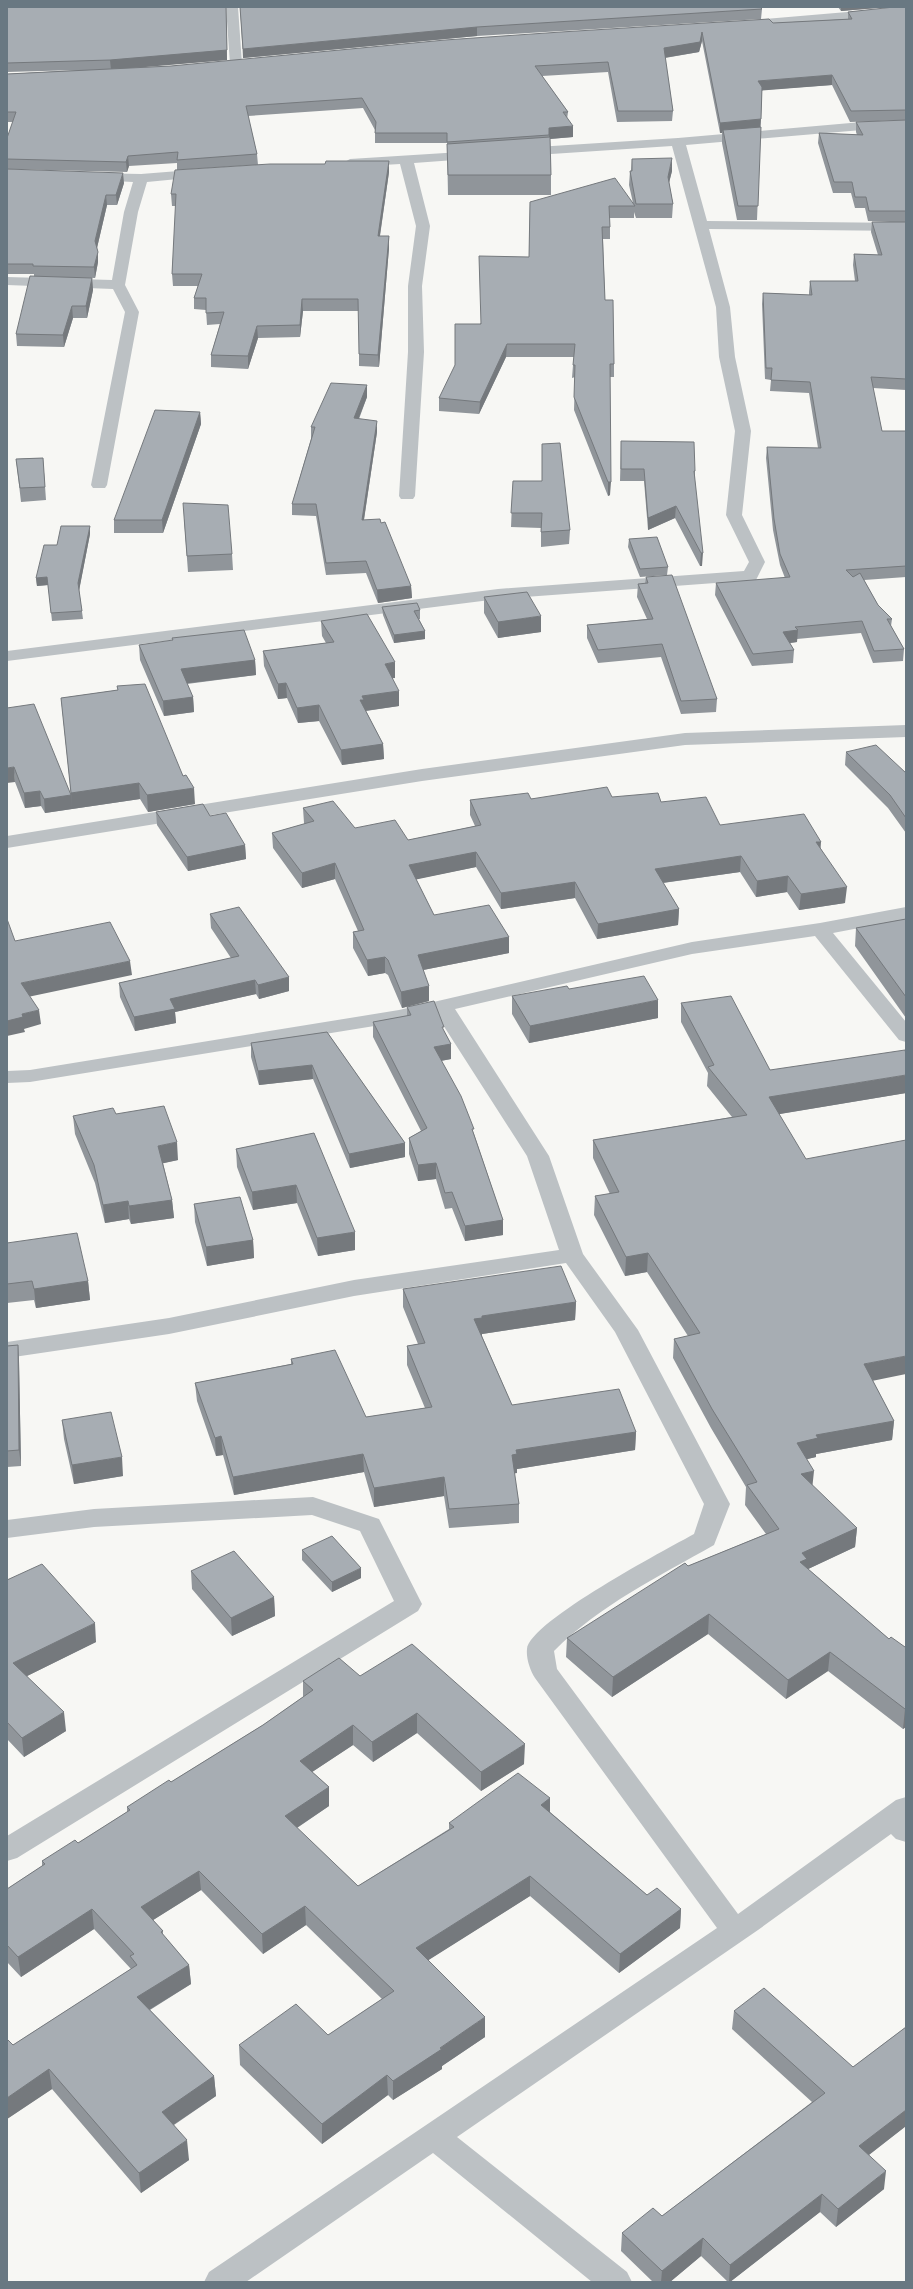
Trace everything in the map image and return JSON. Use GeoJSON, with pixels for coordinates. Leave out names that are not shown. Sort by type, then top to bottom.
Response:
{"type":"FeatureCollection","features":[{"type":"Feature","properties":{"kind":"street"},"geometry":{"type":"LineString","coordinates":[[232,7],[236,64]]}},
{"type":"Feature","properties":{"kind":"street"},"geometry":{"type":"LineString","coordinates":[[732,26],[851,17],[906,10]]}},
{"type":"Feature","properties":{"kind":"street"},"geometry":{"type":"LineString","coordinates":[[221,66],[252,63]]}},
{"type":"Feature","properties":{"kind":"street"},"geometry":{"type":"LineString","coordinates":[[507,153],[678,142],[862,126],[906,125]]}},
{"type":"Feature","properties":{"kind":"street"},"geometry":{"type":"LineString","coordinates":[[7,656],[498,594],[750,576],[757,562],[734,515],[743,431],[727,357],[723,307],[678,142]]}},
{"type":"Feature","properties":{"kind":"street"},"geometry":{"type":"LineString","coordinates":[[334,164],[491,154]]}},
{"type":"Feature","properties":{"kind":"street"},"geometry":{"type":"LineString","coordinates":[[406,159],[423,226],[415,286],[416,352],[407,496]]}},
{"type":"Feature","properties":{"kind":"street"},"geometry":{"type":"LineString","coordinates":[[78,176],[141,178],[218,172]]}},
{"type":"Feature","properties":{"kind":"street"},"geometry":{"type":"LineString","coordinates":[[99,485],[132,312],[118,285],[131,212],[141,178]]}},
{"type":"Feature","properties":{"kind":"street"},"geometry":{"type":"LineString","coordinates":[[701,224],[906,227]]}},
{"type":"Feature","properties":{"kind":"street"},"geometry":{"type":"LineString","coordinates":[[7,281],[118,285]]}},
{"type":"Feature","properties":{"kind":"street"},"geometry":{"type":"LineString","coordinates":[[7,842],[422,775],[685,739],[906,731]]}},
{"type":"Feature","properties":{"kind":"street"},"geometry":{"type":"LineString","coordinates":[[7,1077],[30,1076],[391,1017],[692,948],[820,929],[906,913]]}},
{"type":"Feature","properties":{"kind":"street"},"geometry":{"type":"LineString","coordinates":[[820,929],[906,1036]]}},
{"type":"Feature","properties":{"kind":"street"},"geometry":{"type":"LineString","coordinates":[[442,1006],[538,1156],[572,1255],[626,1330],[717,1504],[705,1539],[611,1592],[554,1633],[540,1648],[544,1671],[735,1931]]}},
{"type":"Feature","properties":{"kind":"street"},"geometry":{"type":"LineString","coordinates":[[7,1350],[169,1326],[354,1288],[572,1255]]}},
{"type":"Feature","properties":{"kind":"street"},"geometry":{"type":"LineString","coordinates":[[7,1529],[94,1518],[313,1506],[370,1525],[409,1604],[7,1850]]}},
{"type":"Feature","properties":{"kind":"street"},"geometry":{"type":"LineString","coordinates":[[220,2282],[901,1819]]}},
{"type":"Feature","properties":{"kind":"street"},"geometry":{"type":"LineString","coordinates":[[434,2136],[616,2282]]}},
{"type":"Feature","properties":{"kind":"building"},"geometry":{"type":"Polygon","coordinates":[[[7,7],[226,7],[227,50],[110,60],[7,63],[7,7]]]}},
{"type":"Feature","properties":{"kind":"building"},"geometry":{"type":"Polygon","coordinates":[[[240,7],[760,7],[762,9],[477,27],[243,49],[240,7]]]}},
{"type":"Feature","properties":{"kind":"building"},"geometry":{"type":"Polygon","coordinates":[[[906,7],[906,110],[851,111],[832,75],[758,81],[762,87],[761,119],[720,123],[702,32],[700,42],[664,48],[673,111],[618,111],[608,62],[535,66],[568,112],[563,112],[573,126],[549,128],[549,135],[447,142],[447,133],[375,133],[376,122],[362,98],[246,106],[257,154],[177,160],[178,152],[128,156],[126,162],[7,159],[7,138],[16,112],[7,112],[7,74],[171,66],[445,40],[561,32],[769,19],[773,23],[852,19],[848,12],[906,7]]]}},
{"type":"Feature","properties":{"kind":"building"},"geometry":{"type":"Polygon","coordinates":[[[906,120],[906,211],[869,211],[866,197],[855,197],[852,182],[834,182],[819,133],[863,135],[856,122],[906,120]]]}},
{"type":"Feature","properties":{"kind":"building"},"geometry":{"type":"Polygon","coordinates":[[[761,127],[758,206],[738,206],[723,130],[761,127]]]}},
{"type":"Feature","properties":{"kind":"building"},"geometry":{"type":"Polygon","coordinates":[[[550,137],[551,175],[448,175],[447,144],[550,137]]]}},
{"type":"Feature","properties":{"kind":"building"},"geometry":{"type":"Polygon","coordinates":[[[672,158],[668,177],[673,204],[636,204],[630,171],[632,171],[632,159],[672,158]]]}},
{"type":"Feature","properties":{"kind":"building"},"geometry":{"type":"Polygon","coordinates":[[[326,161],[389,161],[378,236],[389,236],[378,355],[359,354],[358,299],[302,299],[300,325],[257,326],[248,356],[211,355],[224,312],[206,313],[206,298],[194,298],[202,274],[172,274],[176,194],[171,194],[175,170],[270,164],[325,164],[326,161]]]}},
{"type":"Feature","properties":{"kind":"building"},"geometry":{"type":"Polygon","coordinates":[[[7,169],[123,173],[116,195],[106,195],[95,241],[98,252],[94,267],[7,264],[7,169]]]}},
{"type":"Feature","properties":{"kind":"building"},"geometry":{"type":"Polygon","coordinates":[[[615,178],[635,206],[609,206],[610,227],[602,227],[605,300],[613,300],[614,364],[610,364],[611,482],[608,482],[574,397],[575,365],[573,365],[575,344],[507,344],[480,402],[439,398],[455,365],[455,324],[481,324],[479,256],[529,257],[530,202],[615,178]]]}},
{"type":"Feature","properties":{"kind":"building"},"geometry":{"type":"Polygon","coordinates":[[[872,222],[906,222],[906,379],[871,377],[882,431],[906,431],[906,566],[846,570],[853,577],[860,573],[878,605],[892,619],[887,619],[904,649],[874,651],[862,621],[795,627],[798,630],[783,632],[794,650],[753,654],[716,583],[790,577],[780,554],[774,519],[767,447],[821,448],[810,382],[771,380],[772,368],[766,368],[763,293],[812,295],[810,281],[858,281],[854,254],[882,255],[872,222]]]}},
{"type":"Feature","properties":{"kind":"building"},"geometry":{"type":"Polygon","coordinates":[[[30,276],[92,278],[86,306],[72,306],[63,335],[16,334],[30,276]]]}},
{"type":"Feature","properties":{"kind":"building"},"geometry":{"type":"Polygon","coordinates":[[[331,383],[367,385],[354,418],[377,421],[362,520],[380,519],[381,523],[385,522],[411,586],[377,590],[366,561],[326,563],[316,504],[292,504],[315,427],[311,427],[331,383]]]}},
{"type":"Feature","properties":{"kind":"building"},"geometry":{"type":"Polygon","coordinates":[[[155,410],[200,412],[162,520],[114,520],[155,410]]]}},
{"type":"Feature","properties":{"kind":"building"},"geometry":{"type":"Polygon","coordinates":[[[621,441],[694,442],[694,471],[703,553],[701,553],[676,506],[648,518],[644,469],[621,469],[621,441]]]}},
{"type":"Feature","properties":{"kind":"building"},"geometry":{"type":"Polygon","coordinates":[[[560,443],[570,530],[541,532],[542,513],[511,513],[513,481],[542,481],[542,444],[560,443]]]}},
{"type":"Feature","properties":{"kind":"building"},"geometry":{"type":"Polygon","coordinates":[[[43,458],[45,487],[20,488],[16,459],[43,458]]]}},
{"type":"Feature","properties":{"kind":"building"},"geometry":{"type":"Polygon","coordinates":[[[183,503],[228,505],[232,554],[187,556],[183,503]]]}},
{"type":"Feature","properties":{"kind":"building"},"geometry":{"type":"Polygon","coordinates":[[[61,526],[90,526],[78,583],[82,611],[51,613],[47,577],[36,578],[44,545],[57,545],[61,526]]]}},
{"type":"Feature","properties":{"kind":"building"},"geometry":{"type":"Polygon","coordinates":[[[657,537],[668,567],[640,569],[629,539],[657,537]]]}},
{"type":"Feature","properties":{"kind":"building"},"geometry":{"type":"Polygon","coordinates":[[[672,575],[717,699],[681,701],[662,644],[598,650],[587,625],[653,619],[638,584],[648,583],[646,577],[672,575]]]}},
{"type":"Feature","properties":{"kind":"building"},"geometry":{"type":"Polygon","coordinates":[[[527,592],[541,616],[498,622],[484,597],[527,592]]]}},
{"type":"Feature","properties":{"kind":"building"},"geometry":{"type":"Polygon","coordinates":[[[417,603],[420,610],[414,611],[425,631],[394,635],[382,607],[417,603]]]}},
{"type":"Feature","properties":{"kind":"building"},"geometry":{"type":"Polygon","coordinates":[[[367,614],[395,662],[385,664],[399,691],[362,696],[364,700],[360,700],[383,744],[341,750],[319,705],[297,708],[286,683],[278,684],[263,651],[334,642],[321,621],[367,614]]]}},
{"type":"Feature","properties":{"kind":"building"},"geometry":{"type":"Polygon","coordinates":[[[244,630],[255,660],[181,669],[193,697],[163,701],[139,645],[173,640],[172,638],[244,630]]]}},
{"type":"Feature","properties":{"kind":"building"},"geometry":{"type":"Polygon","coordinates":[[[145,684],[183,776],[186,775],[194,788],[147,795],[139,783],[71,793],[61,698],[118,690],[117,686],[145,684]]]}},
{"type":"Feature","properties":{"kind":"building"},"geometry":{"type":"Polygon","coordinates":[[[34,704],[71,795],[44,799],[40,791],[24,793],[14,767],[7,768],[7,708],[34,704]]]}},
{"type":"Feature","properties":{"kind":"building"},"geometry":{"type":"Polygon","coordinates":[[[876,745],[906,773],[906,818],[890,795],[846,752],[876,745]]]}},
{"type":"Feature","properties":{"kind":"building"},"geometry":{"type":"Polygon","coordinates":[[[607,787],[612,797],[658,793],[661,802],[706,797],[720,825],[804,814],[821,842],[816,842],[847,887],[801,894],[788,876],[757,881],[741,856],[655,869],[679,909],[598,924],[575,882],[501,893],[476,852],[409,865],[434,915],[489,905],[509,937],[418,955],[429,986],[401,992],[388,960],[385,957],[367,960],[353,932],[364,930],[335,863],[302,873],[272,833],[314,821],[303,808],[333,801],[355,828],[395,820],[408,840],[481,825],[470,800],[528,793],[531,799],[607,787]]]}},
{"type":"Feature","properties":{"kind":"building"},"geometry":{"type":"Polygon","coordinates":[[[203,804],[210,816],[226,813],[245,845],[187,857],[156,812],[203,804]]]}},
{"type":"Feature","properties":{"kind":"building"},"geometry":{"type":"Polygon","coordinates":[[[239,907],[289,977],[258,985],[255,980],[170,999],[175,1009],[134,1017],[119,983],[239,956],[210,914],[239,907]]]}},
{"type":"Feature","properties":{"kind":"building"},"geometry":{"type":"Polygon","coordinates":[[[7,919],[15,941],[110,922],[130,961],[21,983],[39,1010],[22,1014],[23,1017],[7,1021],[7,919]]]}},
{"type":"Feature","properties":{"kind":"building"},"geometry":{"type":"Polygon","coordinates":[[[906,919],[906,997],[856,928],[906,919]]]}},
{"type":"Feature","properties":{"kind":"building"},"geometry":{"type":"Polygon","coordinates":[[[644,976],[658,1000],[530,1026],[512,996],[567,986],[569,989],[644,976]]]}},
{"type":"Feature","properties":{"kind":"building"},"geometry":{"type":"Polygon","coordinates":[[[731,996],[770,1070],[905,1050],[906,1054],[906,1075],[769,1097],[806,1159],[906,1140],[906,1356],[864,1364],[894,1421],[816,1435],[818,1438],[797,1443],[814,1471],[801,1474],[857,1528],[802,1553],[807,1559],[800,1562],[889,1639],[891,1637],[905,1647],[906,1646],[906,1709],[830,1652],[788,1680],[709,1614],[613,1677],[567,1638],[685,1563],[688,1566],[779,1529],[747,1485],[757,1482],[712,1409],[674,1339],[700,1333],[648,1253],[626,1257],[595,1196],[619,1192],[593,1140],[747,1115],[708,1067],[714,1065],[681,1003],[731,996]]]}},
{"type":"Feature","properties":{"kind":"building"},"geometry":{"type":"Polygon","coordinates":[[[434,1001],[444,1027],[442,1027],[451,1044],[434,1047],[461,1096],[474,1129],[472,1129],[503,1220],[465,1226],[452,1192],[445,1193],[436,1163],[418,1165],[409,1138],[427,1128],[373,1022],[411,1015],[407,1007],[434,1001]]]}},
{"type":"Feature","properties":{"kind":"building"},"geometry":{"type":"Polygon","coordinates":[[[327,1032],[405,1143],[349,1154],[312,1065],[258,1071],[251,1043],[327,1032]]]}},
{"type":"Feature","properties":{"kind":"building"},"geometry":{"type":"Polygon","coordinates":[[[164,1106],[177,1142],[158,1146],[172,1200],[129,1206],[128,1201],[103,1205],[94,1165],[73,1116],[113,1108],[116,1114],[164,1106]]]}},
{"type":"Feature","properties":{"kind":"building"},"geometry":{"type":"Polygon","coordinates":[[[314,1133],[355,1232],[317,1238],[296,1185],[252,1192],[236,1149],[314,1133]]]}},
{"type":"Feature","properties":{"kind":"building"},"geometry":{"type":"Polygon","coordinates":[[[240,1197],[253,1240],[206,1247],[194,1204],[240,1197]]]}},
{"type":"Feature","properties":{"kind":"building"},"geometry":{"type":"Polygon","coordinates":[[[77,1233],[88,1281],[34,1289],[32,1281],[7,1284],[7,1243],[77,1233]]]}},
{"type":"Feature","properties":{"kind":"building"},"geometry":{"type":"Polygon","coordinates":[[[561,1266],[576,1302],[482,1316],[482,1318],[474,1319],[512,1405],[619,1389],[636,1432],[516,1450],[517,1454],[512,1455],[519,1504],[449,1509],[444,1477],[374,1488],[363,1454],[233,1477],[221,1436],[215,1438],[195,1383],[293,1364],[291,1359],[335,1350],[366,1417],[432,1407],[407,1346],[425,1343],[403,1289],[561,1266]]]}},
{"type":"Feature","properties":{"kind":"building"},"geometry":{"type":"Polygon","coordinates":[[[18,1345],[19,1450],[7,1451],[7,1346],[18,1345]]]}},
{"type":"Feature","properties":{"kind":"building"},"geometry":{"type":"Polygon","coordinates":[[[111,1412],[122,1457],[72,1465],[62,1420],[111,1412]]]}},
{"type":"Feature","properties":{"kind":"building"},"geometry":{"type":"Polygon","coordinates":[[[332,1536],[361,1568],[332,1582],[302,1550],[332,1536]]]}},
{"type":"Feature","properties":{"kind":"building"},"geometry":{"type":"Polygon","coordinates":[[[234,1551],[274,1597],[231,1618],[191,1571],[234,1551]]]}},
{"type":"Feature","properties":{"kind":"building"},"geometry":{"type":"Polygon","coordinates":[[[42,1564],[95,1623],[13,1663],[64,1712],[22,1738],[7,1722],[7,1580],[42,1564]]]}},
{"type":"Feature","properties":{"kind":"building"},"geometry":{"type":"Polygon","coordinates":[[[412,1644],[525,1744],[481,1772],[417,1713],[372,1742],[353,1725],[300,1761],[329,1787],[285,1816],[358,1886],[454,1827],[449,1823],[518,1773],[550,1798],[541,1805],[647,1895],[657,1888],[681,1909],[620,1954],[530,1876],[416,1948],[485,2017],[440,2048],[442,2049],[393,2081],[387,2075],[322,2124],[239,2045],[296,2004],[328,2035],[394,1991],[305,1906],[262,1934],[199,1871],[141,1907],[163,1931],[161,1932],[189,1965],[137,1997],[214,2076],[162,2112],[187,2140],[139,2173],[49,2069],[7,2098],[7,2039],[13,2045],[137,1965],[130,1956],[134,1954],[92,1909],[18,1957],[7,1945],[7,1889],[45,1864],[42,1861],[75,1840],[78,1843],[130,1810],[127,1807],[169,1780],[171,1782],[263,1725],[313,1690],[303,1681],[339,1658],[360,1676],[412,1644]]]}},
{"type":"Feature","properties":{"kind":"building"},"geometry":{"type":"Polygon","coordinates":[[[764,1988],[853,2067],[906,2027],[906,2110],[859,2146],[886,2171],[838,2209],[822,2194],[730,2265],[703,2238],[662,2271],[622,2233],[653,2208],[662,2216],[825,2093],[734,2011],[764,1988]]]}}]}
